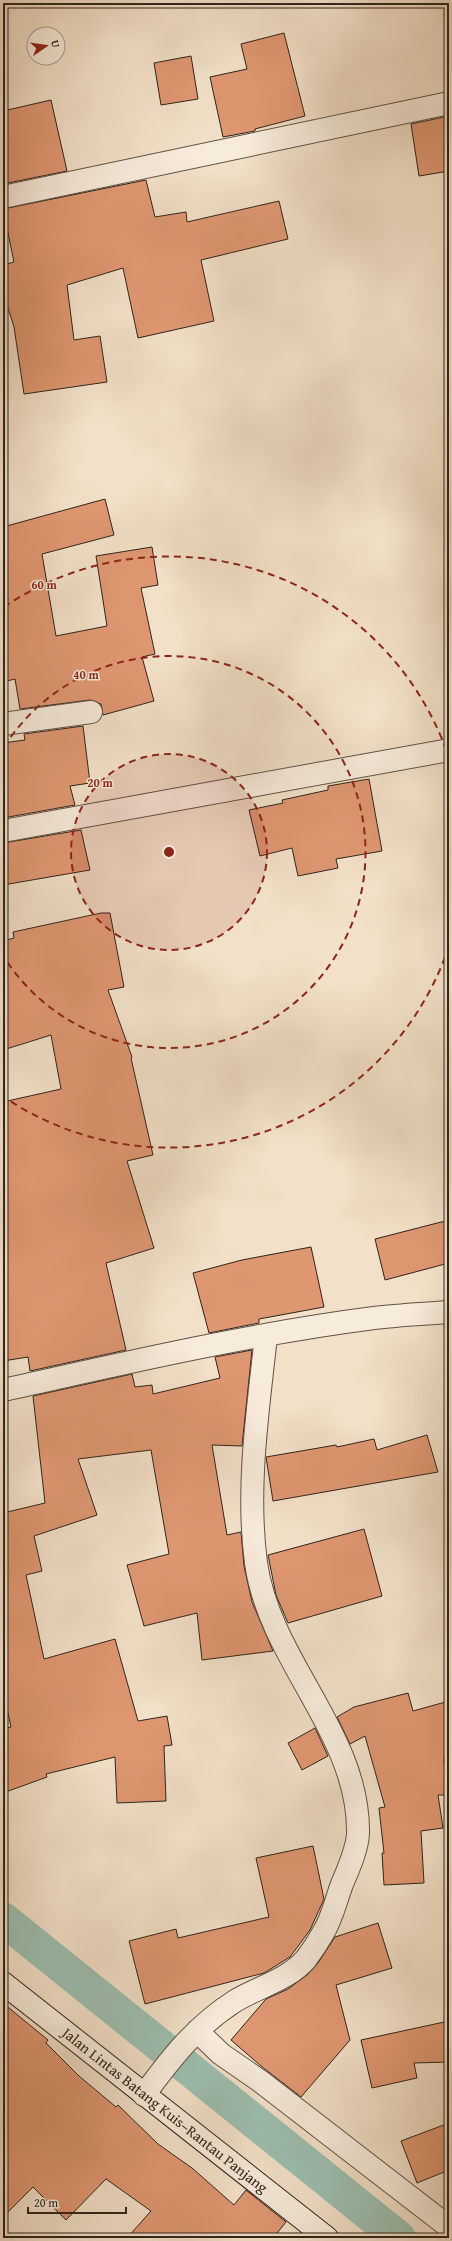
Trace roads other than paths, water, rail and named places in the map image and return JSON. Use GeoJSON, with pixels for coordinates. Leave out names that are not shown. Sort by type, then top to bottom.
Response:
{"type":"FeatureCollection","features":[{"type":"Feature","properties":{"kind":"street"},"geometry":{"type":"LineString","coordinates":[[3,197],[449,104]]}},
{"type":"Feature","properties":{"kind":"street"},"geometry":{"type":"LineString","coordinates":[[3,724],[92,712]]}},
{"type":"Feature","properties":{"kind":"street"},"geometry":{"type":"LineString","coordinates":[[3,831],[449,750]]}},
{"type":"Feature","properties":{"kind":"street"},"geometry":{"type":"LineString","coordinates":[[3,1390],[192,1349],[266,1336],[374,1318],[449,1312]]}},
{"type":"Feature","properties":{"kind":"street"},"geometry":{"type":"LineString","coordinates":[[144,2094],[190,2037],[236,2000],[282,1978],[306,1960],[325,1930],[358,1837],[356,1800],[346,1762],[281,1642],[266,1608],[256,1562],[252,1460],[266,1336]]}},
{"type":"Feature","properties":{"kind":"street","name":"Jalan Lintas Batang Kuis–Rantau Panjang"},"geometry":{"type":"LineString","coordinates":[[3,1983],[327,2238]]}},
{"type":"Feature","properties":{"kind":"street"},"geometry":{"type":"LineString","coordinates":[[190,2037],[221,2054],[260,2081],[449,2227]]}},
{"type":"Feature","properties":{"kind":"waterway"},"geometry":{"type":"LineString","coordinates":[[3,1919],[399,2238]]}}]}
